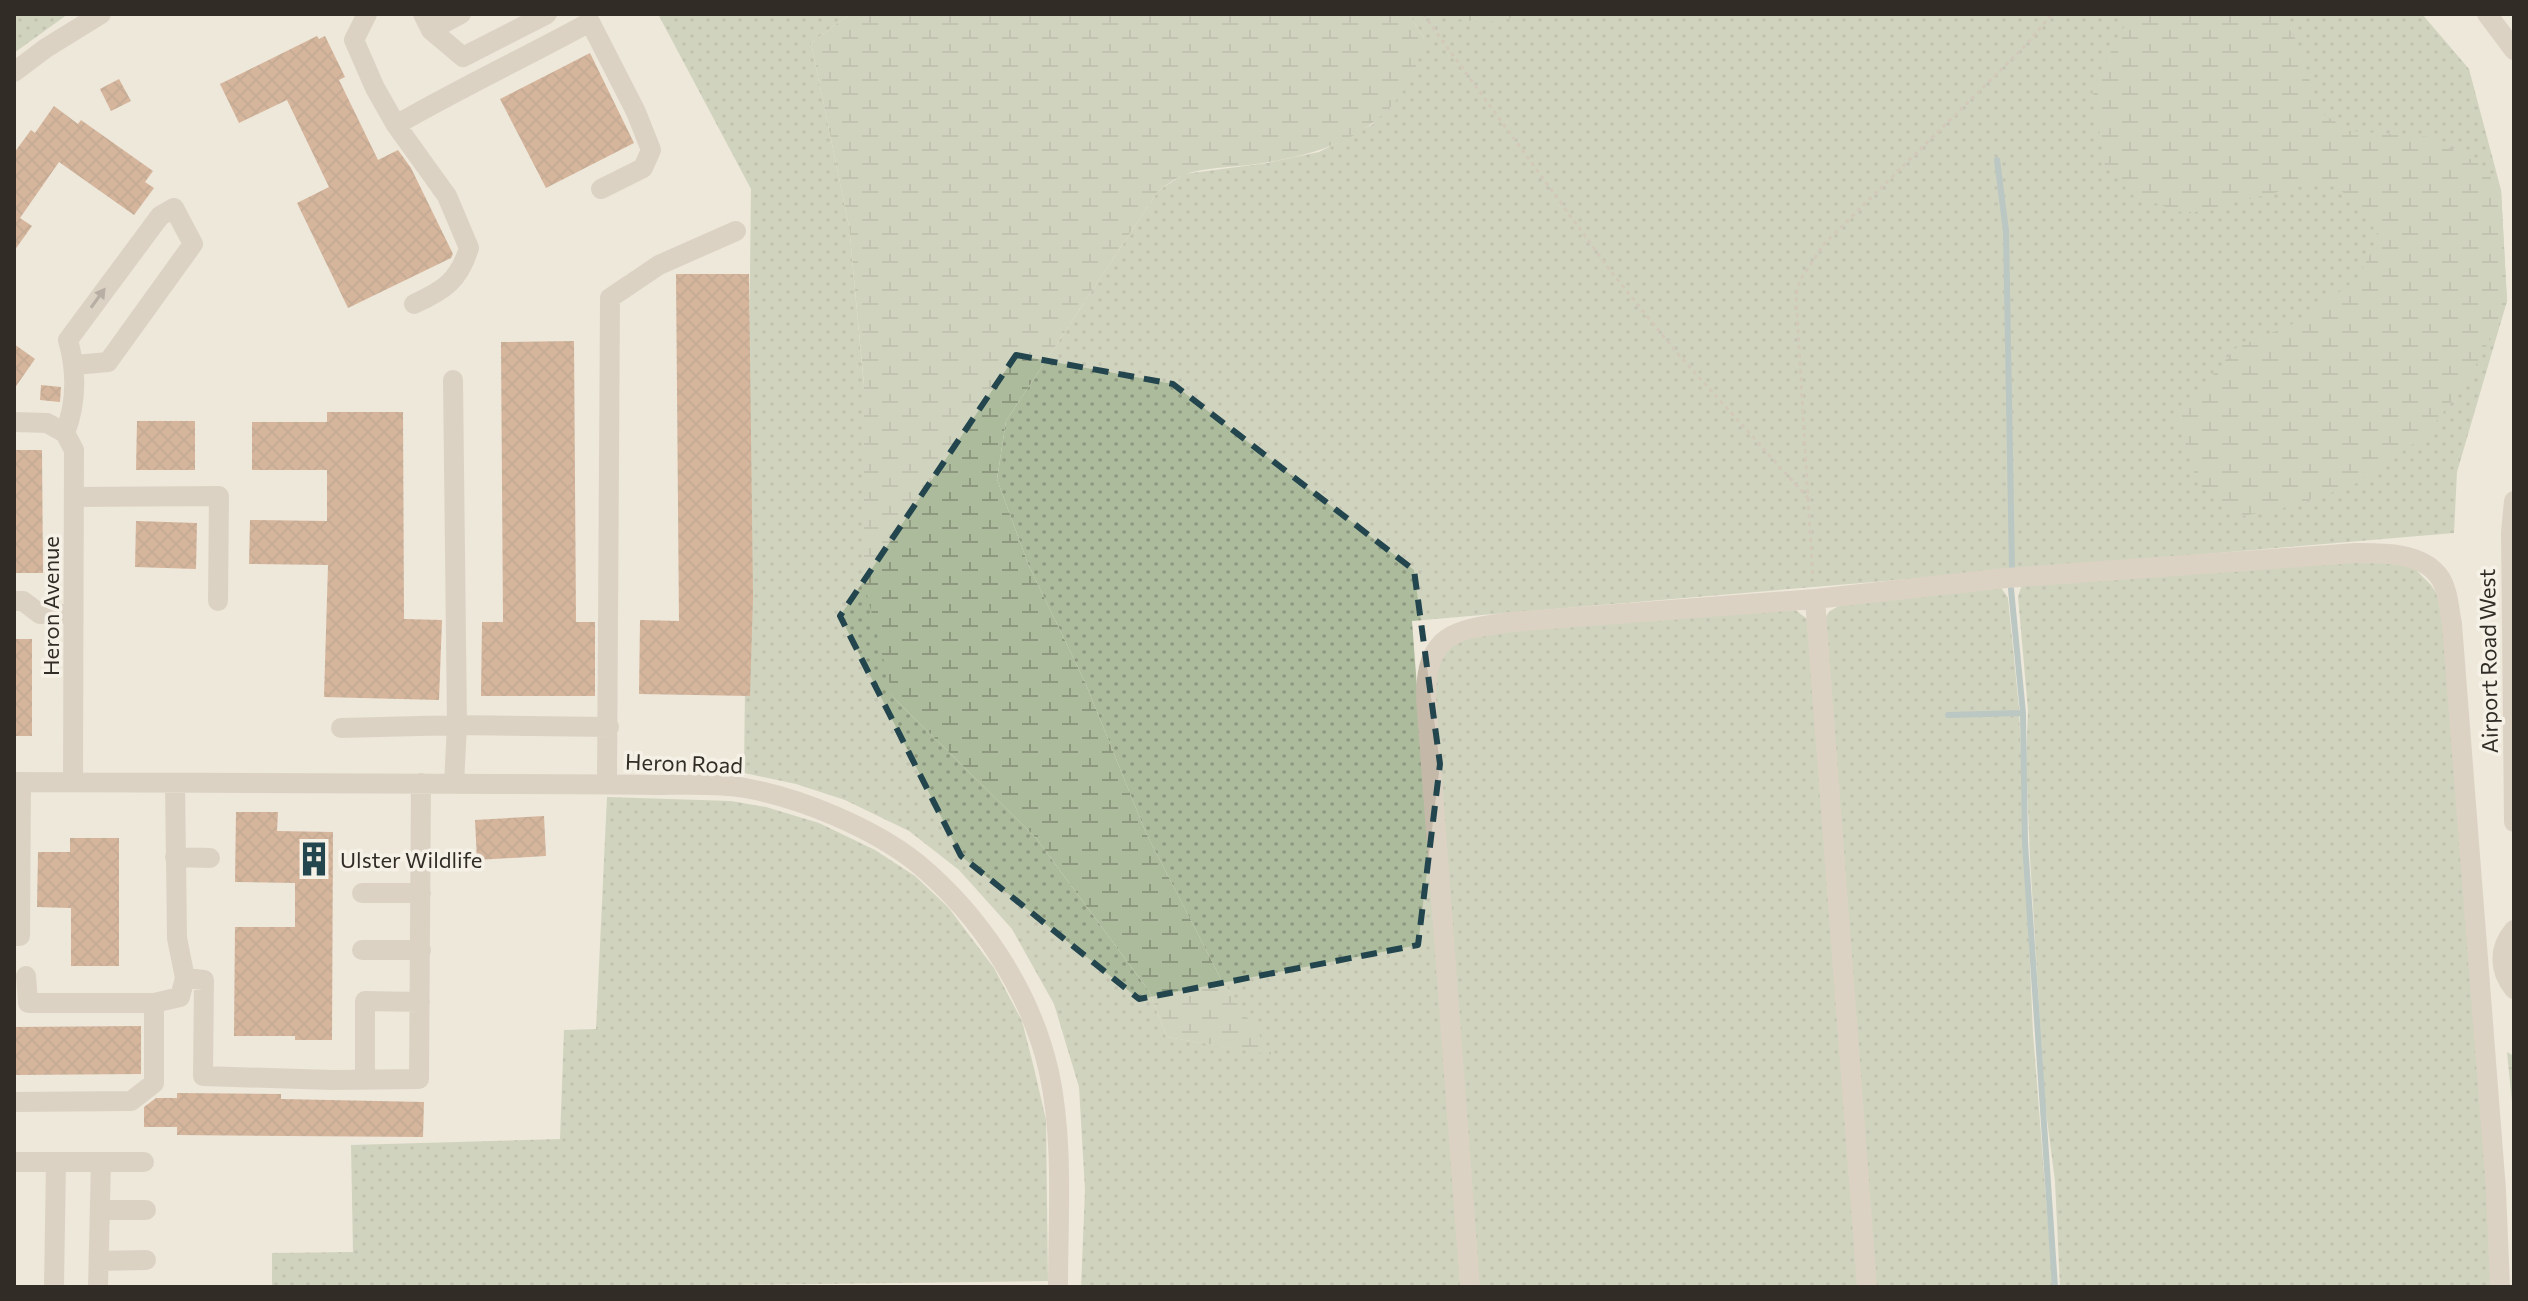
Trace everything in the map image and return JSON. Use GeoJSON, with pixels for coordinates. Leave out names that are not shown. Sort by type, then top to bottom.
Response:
{"type":"FeatureCollection","features":[{"type":"Feature","properties":{"kind":"street"},"geometry":{"type":"LineString","coordinates":[[14,72],[101,14]]}},
{"type":"Feature","properties":{"kind":"street"},"geometry":{"type":"LineString","coordinates":[[367,14],[354,40],[375,88],[396,125],[447,196],[469,248],[462,272],[432,296],[414,304]]}},
{"type":"Feature","properties":{"kind":"street"},"geometry":{"type":"LineString","coordinates":[[427,22],[461,14]]}},
{"type":"Feature","properties":{"kind":"street"},"geometry":{"type":"LineString","coordinates":[[427,22],[463,57],[547,14]]}},
{"type":"Feature","properties":{"kind":"street"},"geometry":{"type":"LineString","coordinates":[[2487,14],[2514,50]]}},
{"type":"Feature","properties":{"kind":"street"},"geometry":{"type":"LineString","coordinates":[[396,125],[590,22],[636,112],[651,150],[643,168],[601,189]]}},
{"type":"Feature","properties":{"kind":"street"},"geometry":{"type":"LineString","coordinates":[[14,422],[47,423],[65,433],[74,410],[75,365],[68,340],[160,216],[174,208],[193,244],[108,362],[75,365]]}},
{"type":"Feature","properties":{"kind":"street"},"geometry":{"type":"LineString","coordinates":[[607,784],[610,298],[659,265],[736,231]]}},
{"type":"Feature","properties":{"kind":"street"},"geometry":{"type":"LineString","coordinates":[[453,380],[457,725],[454,784]]}},
{"type":"Feature","properties":{"kind":"street","name":"Heron Avenue"},"geometry":{"type":"LineString","coordinates":[[65,433],[74,450],[73,782]]}},
{"type":"Feature","properties":{"kind":"street"},"geometry":{"type":"LineString","coordinates":[[75,497],[219,496],[218,601]]}},
{"type":"Feature","properties":{"kind":"street","name":"Airport Road West"},"geometry":{"type":"LineString","coordinates":[[2514,501],[2514,822]]}},
{"type":"Feature","properties":{"kind":"street"},"geometry":{"type":"LineString","coordinates":[[1470,1287],[1426,698],[1426,674],[1433,655],[1448,637],[1462,629],[1511,622],[1814,594],[2014,577],[2383,553],[2410,558],[2439,576],[2452,624],[2496,1190],[2500,1287]]}},
{"type":"Feature","properties":{"kind":"street"},"geometry":{"type":"LineString","coordinates":[[1814,594],[1867,1287]]}},
{"type":"Feature","properties":{"kind":"street"},"geometry":{"type":"LineString","coordinates":[[14,601],[23,601],[40,614],[73,614]]}},
{"type":"Feature","properties":{"kind":"street"},"geometry":{"type":"LineString","coordinates":[[341,728],[457,725],[609,727]]}},
{"type":"Feature","properties":{"kind":"street"},"geometry":{"type":"LineString","coordinates":[[14,936],[20,936],[18,782]]}},
{"type":"Feature","properties":{"kind":"street","name":"Heron Road"},"geometry":{"type":"LineString","coordinates":[[18,782],[607,784],[744,788],[784,798],[844,821],[915,862],[946,891],[1003,962],[1041,1039],[1050,1076],[1055,1122],[1058,1287]]}},
{"type":"Feature","properties":{"kind":"street"},"geometry":{"type":"LineString","coordinates":[[26,976],[28,1003],[154,1003],[180,997],[185,978],[177,938],[175,783]]}},
{"type":"Feature","properties":{"kind":"street"},"geometry":{"type":"LineString","coordinates":[[185,978],[204,980],[203,1076],[419,1079],[421,783]]}},
{"type":"Feature","properties":{"kind":"street"},"geometry":{"type":"LineString","coordinates":[[175,857],[210,858]]}},
{"type":"Feature","properties":{"kind":"street"},"geometry":{"type":"LineString","coordinates":[[362,893],[421,893]]}},
{"type":"Feature","properties":{"kind":"street"},"geometry":{"type":"LineString","coordinates":[[2514,930],[2502,951],[2502,966],[2506,979],[2514,989]]}},
{"type":"Feature","properties":{"kind":"street"},"geometry":{"type":"LineString","coordinates":[[362,950],[421,950]]}},
{"type":"Feature","properties":{"kind":"street"},"geometry":{"type":"LineString","coordinates":[[365,1080],[365,1001],[420,1002]]}},
{"type":"Feature","properties":{"kind":"street"},"geometry":{"type":"LineString","coordinates":[[14,1102],[131,1101],[154,1083],[154,1003]]}},
{"type":"Feature","properties":{"kind":"street"},"geometry":{"type":"LineString","coordinates":[[14,1162],[144,1162]]}},
{"type":"Feature","properties":{"kind":"street"},"geometry":{"type":"LineString","coordinates":[[54,1287],[56,1162]]}},
{"type":"Feature","properties":{"kind":"street"},"geometry":{"type":"LineString","coordinates":[[98,1287],[101,1162]]}},
{"type":"Feature","properties":{"kind":"street"},"geometry":{"type":"LineString","coordinates":[[100,1210],[146,1210]]}},
{"type":"Feature","properties":{"kind":"street"},"geometry":{"type":"LineString","coordinates":[[99,1261],[146,1260]]}},
{"type":"Feature","properties":{"kind":"path"},"geometry":{"type":"LineString","coordinates":[[1423,14],[1612,273],[1678,354],[1808,498]]}},
{"type":"Feature","properties":{"kind":"path"},"geometry":{"type":"LineString","coordinates":[[1814,594],[1796,295],[1800,280],[1824,244],[2024,47],[2052,14]]}},
{"type":"Feature","properties":{"kind":"highlighted area"},"geometry":{"type":"Polygon","coordinates":[[[1016,355],[1173,384],[1414,570],[1440,764],[1418,945],[1139,999],[961,856],[840,616],[1016,355]]]}},
{"type":"Feature","properties":{"kind":"green space"},"geometry":{"type":"Polygon","coordinates":[[[1437,13],[1492,20],[1523,14],[2422,14],[2469,69],[2501,190],[2507,301],[2457,472],[2454,533],[1412,621],[1462,1287],[1081,1287],[1085,1190],[1079,1087],[1054,1004],[1012,929],[959,870],[909,831],[845,800],[796,784],[744,773],[751,189],[658,14],[850,14],[811,43],[849,226],[893,697],[1036,838],[1149,991],[1167,1037],[1271,1054],[1222,981],[1146,833],[1085,682],[1028,564],[997,479],[1006,421],[1158,191],[1184,174],[1267,163],[1319,152],[1373,124],[1424,38],[1409,14],[1437,13]]]}},
{"type":"Feature","properties":{"kind":"green space"},"geometry":{"type":"Polygon","coordinates":[[[14,14],[68,14],[14,53],[14,14]]]}},
{"type":"Feature","properties":{"kind":"green space"},"geometry":{"type":"Polygon","coordinates":[[[850,14],[1409,14],[1424,38],[1403,91],[1366,128],[1344,140],[1292,158],[1192,172],[1158,191],[1006,421],[997,479],[1028,564],[1085,682],[1146,833],[1222,981],[1273,1055],[1167,1037],[1149,991],[1036,838],[893,697],[864,583],[864,385],[849,226],[811,43],[850,14]]]}},
{"type":"Feature","properties":{"kind":"green space"},"geometry":{"type":"Polygon","coordinates":[[[1445,14],[1523,14],[1484,22],[1445,14]]]}},
{"type":"Feature","properties":{"kind":"green space"},"geometry":{"type":"Polygon","coordinates":[[[2131,14],[2279,14],[2297,41],[2320,112],[2350,131],[2429,137],[2479,164],[2501,190],[2507,301],[2501,320],[2467,381],[2425,436],[2352,486],[2283,508],[2238,517],[2198,484],[2177,416],[2237,347],[2300,321],[2357,279],[2379,238],[2360,202],[2323,181],[2187,214],[2134,196],[2105,166],[2092,87],[2131,14]]]}},
{"type":"Feature","properties":{"kind":"green space"},"geometry":{"type":"Polygon","coordinates":[[[2355,558],[2413,567],[2441,600],[2495,1287],[2060,1287],[2055,1181],[2045,1104],[2030,858],[2026,760],[2028,710],[2018,597],[2022,584],[2355,558]]]}},
{"type":"Feature","properties":{"kind":"green space"},"geometry":{"type":"Polygon","coordinates":[[[2000,586],[2008,598],[2019,708],[2033,1033],[2053,1287],[1870,1287],[1824,619],[1830,611],[1847,601],[2000,586]]]}},
{"type":"Feature","properties":{"kind":"green space"},"geometry":{"type":"Polygon","coordinates":[[[1793,608],[1811,622],[1861,1287],[1475,1287],[1431,676],[1440,652],[1481,630],[1793,608]]]}},
{"type":"Feature","properties":{"kind":"green space"},"geometry":{"type":"Polygon","coordinates":[[[607,797],[731,801],[766,807],[819,823],[875,850],[915,876],[948,907],[994,968],[1022,1021],[1046,1120],[1048,1281],[272,1287],[272,1253],[353,1252],[351,1145],[560,1139],[564,1030],[596,1029],[607,797]]]}},
{"type":"Feature","properties":{"kind":"green space"},"geometry":{"type":"Polygon","coordinates":[[[2507,1052],[2514,1056],[2514,1122],[2507,1052]]]}},
{"type":"Feature","properties":{"kind":"building"},"geometry":{"type":"Polygon","coordinates":[[[317,36],[319,39],[325,36],[345,77],[339,80],[378,160],[398,150],[411,168],[453,254],[451,258],[348,308],[297,203],[329,187],[287,100],[239,123],[220,84],[317,36]]]}},
{"type":"Feature","properties":{"kind":"building"},"geometry":{"type":"Polygon","coordinates":[[[590,53],[634,143],[546,188],[500,99],[590,53]]]}},
{"type":"Feature","properties":{"kind":"building"},"geometry":{"type":"Polygon","coordinates":[[[119,79],[131,101],[111,111],[100,89],[119,79]]]}},
{"type":"Feature","properties":{"kind":"building"},"geometry":{"type":"Polygon","coordinates":[[[54,106],[78,124],[81,120],[153,171],[145,182],[154,188],[134,215],[59,162],[20,218],[32,226],[14,251],[14,153],[31,130],[35,133],[54,106]]]}},
{"type":"Feature","properties":{"kind":"building"},"geometry":{"type":"Polygon","coordinates":[[[676,274],[749,274],[753,597],[750,696],[639,694],[640,620],[679,621],[676,274]]]}},
{"type":"Feature","properties":{"kind":"building"},"geometry":{"type":"Polygon","coordinates":[[[574,341],[576,622],[595,622],[595,696],[481,696],[482,622],[503,622],[501,342],[574,341]]]}},
{"type":"Feature","properties":{"kind":"building"},"geometry":{"type":"Polygon","coordinates":[[[14,344],[35,359],[14,389],[14,344]]]}},
{"type":"Feature","properties":{"kind":"building"},"geometry":{"type":"Polygon","coordinates":[[[41,385],[61,387],[60,402],[40,400],[41,385]]]}},
{"type":"Feature","properties":{"kind":"building"},"geometry":{"type":"Polygon","coordinates":[[[327,412],[403,412],[404,619],[442,620],[439,700],[324,697],[328,565],[249,564],[250,520],[327,521],[327,470],[252,470],[252,422],[327,422],[327,412]]]}},
{"type":"Feature","properties":{"kind":"building"},"geometry":{"type":"Polygon","coordinates":[[[137,421],[195,421],[195,470],[136,470],[137,421]]]}},
{"type":"Feature","properties":{"kind":"building"},"geometry":{"type":"Polygon","coordinates":[[[14,450],[42,450],[43,573],[14,573],[14,450]]]}},
{"type":"Feature","properties":{"kind":"building"},"geometry":{"type":"Polygon","coordinates":[[[136,521],[197,523],[196,569],[135,567],[136,521]]]}},
{"type":"Feature","properties":{"kind":"building"},"geometry":{"type":"Polygon","coordinates":[[[14,639],[32,639],[32,736],[14,736],[14,639]]]}},
{"type":"Feature","properties":{"kind":"building"},"geometry":{"type":"Polygon","coordinates":[[[236,812],[278,812],[277,831],[333,832],[332,1040],[295,1040],[295,1036],[234,1036],[235,927],[295,927],[295,883],[235,882],[236,812]]]}},
{"type":"Feature","properties":{"kind":"building"},"geometry":{"type":"Polygon","coordinates":[[[544,816],[546,856],[477,860],[475,820],[544,816]]]}},
{"type":"Feature","properties":{"kind":"building"},"geometry":{"type":"Polygon","coordinates":[[[70,838],[119,838],[119,966],[71,966],[71,908],[37,907],[38,852],[70,852],[70,838]]]}},
{"type":"Feature","properties":{"kind":"building"},"geometry":{"type":"Polygon","coordinates":[[[141,1026],[141,1074],[14,1075],[14,1027],[141,1026]]]}},
{"type":"Feature","properties":{"kind":"building"},"geometry":{"type":"Polygon","coordinates":[[[177,1093],[281,1094],[281,1099],[424,1102],[423,1137],[177,1135],[177,1127],[144,1127],[144,1107],[156,1098],[177,1098],[177,1093]]]}},
{"type":"Feature","properties":{"kind":"waterway"},"geometry":{"type":"LineString","coordinates":[[1997,160],[2006,231],[2012,570]]}},
{"type":"Feature","properties":{"kind":"waterway"},"geometry":{"type":"LineString","coordinates":[[2011,589],[2023,713]]}},
{"type":"Feature","properties":{"kind":"waterway"},"geometry":{"type":"LineString","coordinates":[[1948,715],[2023,713],[2025,843],[2055,1287]]}},
{"type":"Feature","properties":{"kind":"place","name":"Ulster Wildlife"},"geometry":{"type":"Point","coordinates":[314,859]}}]}
